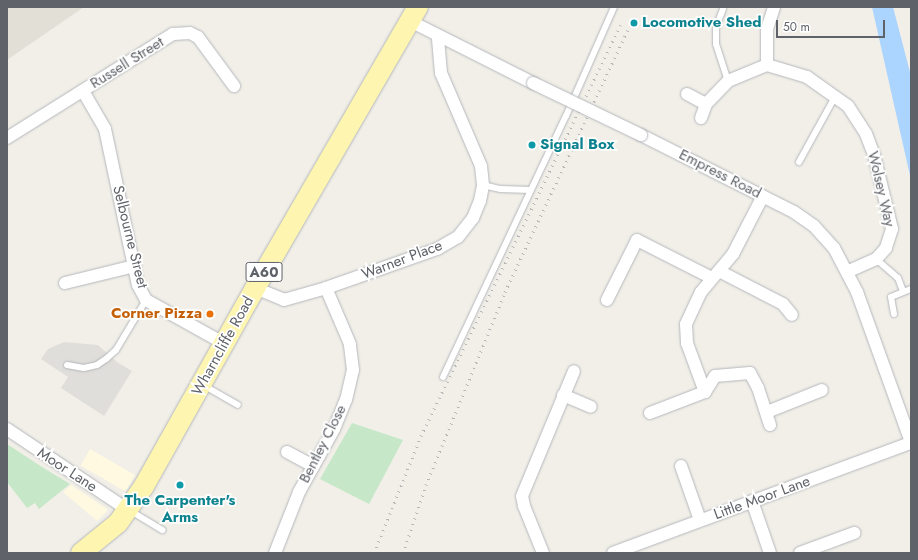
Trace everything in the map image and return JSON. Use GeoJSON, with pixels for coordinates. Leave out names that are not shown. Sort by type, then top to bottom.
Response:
{"type":"FeatureCollection","features":[{"type":"Feature","properties":{"kind":"main road","name":"Wharncliffe Road"},"geometry":{"type":"LineString","coordinates":[[123,516],[170,446],[255,288],[414,14]]}},
{"type":"Feature","properties":{"kind":"main road","name":"A60"},"geometry":{"type":"LineString","coordinates":[[81,553],[98,547],[123,516]]}},
{"type":"Feature","properties":{"kind":"street"},"geometry":{"type":"LineString","coordinates":[[701,118],[706,104],[728,81],[767,65],[767,29],[774,7]]}},
{"type":"Feature","properties":{"kind":"street","name":"Empress Road"},"geometry":{"type":"LineString","coordinates":[[414,14],[438,37],[763,196],[814,226],[834,248],[857,292],[911,442]]}},
{"type":"Feature","properties":{"kind":"street","name":"Russell Street"},"geometry":{"type":"LineString","coordinates":[[7,138],[173,34],[181,32],[190,33],[205,44],[234,86]]}},
{"type":"Feature","properties":{"kind":"street","name":"Warner Place"},"geometry":{"type":"LineString","coordinates":[[255,288],[284,300],[326,288],[437,249],[458,237],[473,218],[480,201],[483,185],[481,166],[441,73],[438,37]]}},
{"type":"Feature","properties":{"kind":"street","name":"Wolsey Way"},"geometry":{"type":"LineString","coordinates":[[767,65],[807,76],[836,95],[857,117],[866,134],[888,209],[892,229],[886,248],[876,259],[847,272]]}},
{"type":"Feature","properties":{"kind":"street","name":"Selbourne Street"},"geometry":{"type":"LineString","coordinates":[[83,91],[105,129],[138,284],[146,300],[225,344]]}},
{"type":"Feature","properties":{"kind":"street"},"geometry":{"type":"LineString","coordinates":[[687,94],[706,104]]}},
{"type":"Feature","properties":{"kind":"street"},"geometry":{"type":"LineString","coordinates":[[705,392],[687,343],[686,324],[701,292],[736,248],[763,196]]}},
{"type":"Feature","properties":{"kind":"street"},"geometry":{"type":"LineString","coordinates":[[607,300],[637,240],[783,304],[792,315]]}},
{"type":"Feature","properties":{"kind":"street"},"geometry":{"type":"LineString","coordinates":[[65,283],[135,266]]}},
{"type":"Feature","properties":{"kind":"street","name":"Bentley Close"},"geometry":{"type":"LineString","coordinates":[[275,553],[299,492],[340,414],[353,370],[350,344],[326,288]]}},
{"type":"Feature","properties":{"kind":"street"},"geometry":{"type":"LineString","coordinates":[[544,553],[524,506],[522,496],[574,371]]}},
{"type":"Feature","properties":{"kind":"street"},"geometry":{"type":"LineString","coordinates":[[650,413],[705,392],[715,376],[750,373],[767,412],[770,424]]}},
{"type":"Feature","properties":{"kind":"street"},"geometry":{"type":"LineString","coordinates":[[767,412],[822,390]]}},
{"type":"Feature","properties":{"kind":"street"},"geometry":{"type":"LineString","coordinates":[[563,395],[591,407]]}},
{"type":"Feature","properties":{"kind":"street","name":"Moor Lane"},"geometry":{"type":"LineString","coordinates":[[7,429],[123,516]]}},
{"type":"Feature","properties":{"kind":"street","name":"Little Moor Lane"},"geometry":{"type":"LineString","coordinates":[[613,553],[911,442]]}},
{"type":"Feature","properties":{"kind":"street"},"geometry":{"type":"LineString","coordinates":[[287,452],[313,466]]}},
{"type":"Feature","properties":{"kind":"street"},"geometry":{"type":"LineString","coordinates":[[681,466],[700,520]]}},
{"type":"Feature","properties":{"kind":"street"},"geometry":{"type":"LineString","coordinates":[[752,501],[770,553]]}},
{"type":"Feature","properties":{"kind":"street"},"geometry":{"type":"LineString","coordinates":[[800,553],[824,549],[854,532]]}},
{"type":"Feature","properties":{"kind":"lane"},"geometry":{"type":"LineString","coordinates":[[443,377],[614,7]]}},
{"type":"Feature","properties":{"kind":"lane"},"geometry":{"type":"LineString","coordinates":[[723,9],[716,27],[716,44],[728,81]]}},
{"type":"Feature","properties":{"kind":"lane"},"geometry":{"type":"LineString","coordinates":[[799,162],[836,95]]}},
{"type":"Feature","properties":{"kind":"lane"},"geometry":{"type":"LineString","coordinates":[[483,185],[502,189],[530,190]]}},
{"type":"Feature","properties":{"kind":"lane"},"geometry":{"type":"LineString","coordinates":[[876,259],[898,278],[903,291]]}},
{"type":"Feature","properties":{"kind":"lane"},"geometry":{"type":"LineString","coordinates":[[894,314],[891,297],[911,289]]}},
{"type":"Feature","properties":{"kind":"lane"},"geometry":{"type":"LineString","coordinates":[[68,365],[84,368],[97,365],[106,359],[116,350],[146,300]]}},
{"type":"Feature","properties":{"kind":"lane"},"geometry":{"type":"LineString","coordinates":[[202,384],[238,405]]}},
{"type":"Feature","properties":{"kind":"lane"},"geometry":{"type":"LineString","coordinates":[[123,516],[162,530]]}},
{"type":"Feature","properties":{"kind":"shaded area"},"geometry":{"type":"Polygon","coordinates":[[[7,7],[84,7],[7,60],[7,7]]]}},
{"type":"Feature","properties":{"kind":"shaded area"},"geometry":{"type":"Polygon","coordinates":[[[64,342],[98,345],[117,362],[132,371],[104,416],[61,388],[68,377],[41,359],[48,349],[64,342]]]}},
{"type":"Feature","properties":{"kind":"shaded area"},"geometry":{"type":"Polygon","coordinates":[[[90,449],[135,475],[126,491],[80,465],[90,449]]]}},
{"type":"Feature","properties":{"kind":"shaded area"},"geometry":{"type":"Polygon","coordinates":[[[71,485],[107,509],[107,511],[97,521],[63,492],[71,485]]]}},
{"type":"Feature","properties":{"kind":"green space"},"geometry":{"type":"Polygon","coordinates":[[[352,423],[403,440],[369,504],[320,479],[352,423]]]}},
{"type":"Feature","properties":{"kind":"green space"},"geometry":{"type":"Polygon","coordinates":[[[7,444],[70,484],[39,509],[35,503],[27,508],[7,482],[7,444]]]}},
{"type":"Feature","properties":{"kind":"water"},"geometry":{"type":"Polygon","coordinates":[[[872,7],[893,7],[911,76],[911,180],[872,7]]]}},
{"type":"Feature","properties":{"kind":"railway"},"geometry":{"type":"LineString","coordinates":[[374,553],[421,436],[621,25]]}},
{"type":"Feature","properties":{"kind":"railway"},"geometry":{"type":"LineString","coordinates":[[403,553],[426,485],[505,292],[628,29]]}},
{"type":"Feature","properties":{"kind":"place","name":"Locomotive Shed"},"geometry":{"type":"Point","coordinates":[634,23]}},
{"type":"Feature","properties":{"kind":"place","name":"Signal Box"},"geometry":{"type":"Point","coordinates":[532,145]}},
{"type":"Feature","properties":{"kind":"place","name":"Corner Pizza"},"geometry":{"type":"Point","coordinates":[210,314]}},
{"type":"Feature","properties":{"kind":"place","name":"The Carpenter's Arms"},"geometry":{"type":"Point","coordinates":[180,485]}}]}
